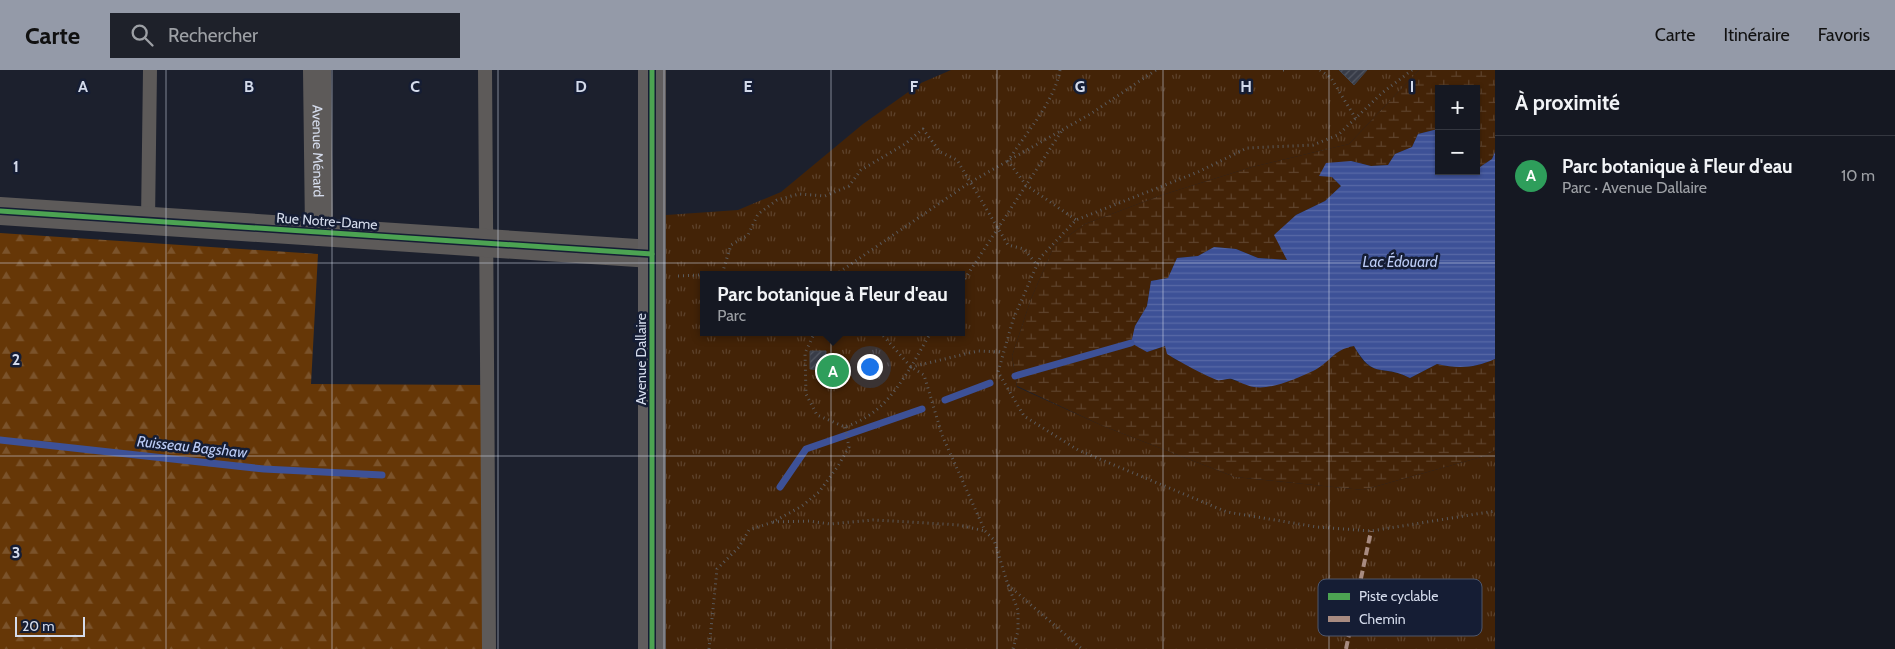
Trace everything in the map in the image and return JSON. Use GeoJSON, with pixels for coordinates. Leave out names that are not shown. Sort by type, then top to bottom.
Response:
{"type":"FeatureCollection","features":[{"type":"Feature","properties":{"kind":"street","name":"Avenue Ménard"},"geometry":{"type":"LineString","coordinates":[[317,70],[319,232]]}},
{"type":"Feature","properties":{"kind":"street","name":"Avenue Dallaire"},"geometry":{"type":"LineString","coordinates":[[652,70],[652,649]]}},
{"type":"Feature","properties":{"kind":"street","name":"Rue Notre-Dame"},"geometry":{"type":"LineString","coordinates":[[0,212],[487,243],[652,265]]}},
{"type":"Feature","properties":{"kind":"lane"},"geometry":{"type":"LineString","coordinates":[[148,221],[150,70]]}},
{"type":"Feature","properties":{"kind":"lane"},"geometry":{"type":"LineString","coordinates":[[485,70],[489,649]]}},
{"type":"Feature","properties":{"kind":"path"},"geometry":{"type":"LineString","coordinates":[[1008,161],[1046,104],[1058,82],[1060,70]]}},
{"type":"Feature","properties":{"kind":"path"},"geometry":{"type":"LineString","coordinates":[[841,271],[969,183],[1092,113],[1156,70]]}},
{"type":"Feature","properties":{"kind":"path"},"geometry":{"type":"LineString","coordinates":[[1320,70],[1331,78],[1356,118]]}},
{"type":"Feature","properties":{"kind":"path"},"geometry":{"type":"LineString","coordinates":[[1412,70],[1382,93],[1338,134],[1313,145],[1247,148],[1198,172],[1076,220],[1040,258],[1013,320],[998,372],[1024,416],[1078,450],[1227,512],[1317,527],[1371,531],[1495,511]]}},
{"type":"Feature","properties":{"kind":"path"},"geometry":{"type":"LineString","coordinates":[[965,278],[1063,128]]}},
{"type":"Feature","properties":{"kind":"path"},"geometry":{"type":"LineString","coordinates":[[723,271],[731,245],[748,234],[758,214],[777,200],[799,194],[826,196],[850,186],[861,170],[905,144],[923,129],[940,152],[957,160],[969,183],[1008,245],[1024,249],[1037,265]]}},
{"type":"Feature","properties":{"kind":"path"},"geometry":{"type":"LineString","coordinates":[[1008,161],[1026,185],[1076,220]]}},
{"type":"Feature","properties":{"kind":"path"},"geometry":{"type":"LineString","coordinates":[[652,265],[700,271]]}},
{"type":"Feature","properties":{"kind":"path"},"geometry":{"type":"LineString","coordinates":[[813,336],[805,353],[806,394],[817,415],[845,427],[878,411],[894,393],[929,336]]}},
{"type":"Feature","properties":{"kind":"path"},"geometry":{"type":"LineString","coordinates":[[883,336],[910,367],[924,375],[942,435],[985,531],[994,540],[1018,610],[1018,631],[1013,649]]}},
{"type":"Feature","properties":{"kind":"path"},"geometry":{"type":"LineString","coordinates":[[910,367],[978,351],[1004,352]]}},
{"type":"Feature","properties":{"kind":"path"},"geometry":{"type":"LineString","coordinates":[[709,649],[717,569],[739,547],[749,530],[772,522],[802,506],[820,492],[849,447],[845,427]]}},
{"type":"Feature","properties":{"kind":"path"},"geometry":{"type":"LineString","coordinates":[[772,522],[809,521],[830,524],[873,520],[959,526],[985,531]]}},
{"type":"Feature","properties":{"kind":"path"},"geometry":{"type":"LineString","coordinates":[[1008,585],[1082,649]]}},
{"type":"Feature","properties":{"kind":"green space"},"geometry":{"type":"Polygon","coordinates":[[[951,70],[1419,70],[1349,144],[1252,167],[1162,195],[1085,224],[1054,246],[1031,299],[1012,356],[1017,387],[1103,426],[1235,477],[1363,490],[1485,456],[1495,450],[1495,649],[652,649],[652,216],[738,210],[781,192],[863,124],[921,83],[951,70]]]}},
{"type":"Feature","properties":{"kind":"green space"},"geometry":{"type":"Polygon","coordinates":[[[1419,70],[1495,70],[1495,152],[1492,159],[1480,167],[1480,85],[1435,85],[1435,130],[1418,134],[1412,147],[1395,154],[1388,165],[1371,166],[1351,161],[1332,177],[1341,186],[1325,201],[1296,215],[1288,260],[1258,258],[1236,249],[1214,247],[1198,256],[1177,258],[1168,278],[1151,281],[1147,306],[1135,326],[1147,352],[1165,346],[1174,359],[1189,365],[1203,374],[1210,375],[1218,380],[1230,379],[1255,387],[1331,358],[1340,348],[1354,346],[1360,357],[1372,367],[1410,378],[1437,364],[1466,367],[1495,359],[1495,450],[1485,456],[1363,490],[1235,477],[1103,426],[1017,386],[1012,356],[1031,299],[1054,246],[1085,224],[1162,195],[1252,167],[1349,144],[1419,70]]]}},
{"type":"Feature","properties":{"kind":"green space"},"geometry":{"type":"Polygon","coordinates":[[[0,233],[318,254],[311,384],[488,385],[489,649],[0,649],[0,233]]]}},
{"type":"Feature","properties":{"kind":"water","name":"Lac Édouard"},"geometry":{"type":"Polygon","coordinates":[[[1435,130],[1435,175],[1480,175],[1480,167],[1492,159],[1495,152],[1495,359],[1466,367],[1437,364],[1410,378],[1373,368],[1367,364],[1354,346],[1341,350],[1313,371],[1284,383],[1261,387],[1251,386],[1232,379],[1217,380],[1212,378],[1167,354],[1165,346],[1147,352],[1131,343],[1135,326],[1147,306],[1151,281],[1168,278],[1177,258],[1198,256],[1214,247],[1236,249],[1258,258],[1287,260],[1274,235],[1296,215],[1325,201],[1341,186],[1332,177],[1319,176],[1326,163],[1351,161],[1371,166],[1388,165],[1395,154],[1412,147],[1418,134],[1435,130]]]}},
{"type":"Feature","properties":{"kind":"building"},"geometry":{"type":"Polygon","coordinates":[[[1339,70],[1367,70],[1354,85],[1339,70]]]}},
{"type":"Feature","properties":{"kind":"building"},"geometry":{"type":"Polygon","coordinates":[[[810,351],[826,351],[826,370],[810,369],[810,351]]]}},
{"type":"Feature","properties":{"kind":"waterway","name":"Ruisseau Bagshaw"},"geometry":{"type":"LineString","coordinates":[[1015,376],[1131,343]]}},
{"type":"Feature","properties":{"kind":"waterway","name":"Ruisseau Bagshaw"},"geometry":{"type":"LineString","coordinates":[[945,400],[990,383]]}},
{"type":"Feature","properties":{"kind":"waterway","name":"Ruisseau Bagshaw"},"geometry":{"type":"LineString","coordinates":[[780,487],[806,449],[922,409]]}},
{"type":"Feature","properties":{"kind":"waterway","name":"Ruisseau Bagshaw"},"geometry":{"type":"LineString","coordinates":[[0,440],[264,469],[382,475]]}},
{"type":"Feature","properties":{"kind":"marked path"},"geometry":{"type":"LineString","coordinates":[[1361,579],[1371,531]]}},
{"type":"Feature","properties":{"kind":"marked path"},"geometry":{"type":"LineString","coordinates":[[1346,649],[1349,636]]}},
{"type":"Feature","properties":{"kind":"cycle path"},"geometry":{"type":"LineString","coordinates":[[652,70],[652,649]]}},
{"type":"Feature","properties":{"kind":"cycle path"},"geometry":{"type":"LineString","coordinates":[[0,211],[652,254]]}},
{"type":"Feature","properties":{"kind":"place","name":"Parc botanique à Fleur d'eau"},"geometry":{"type":"Point","coordinates":[833,371]}}]}
